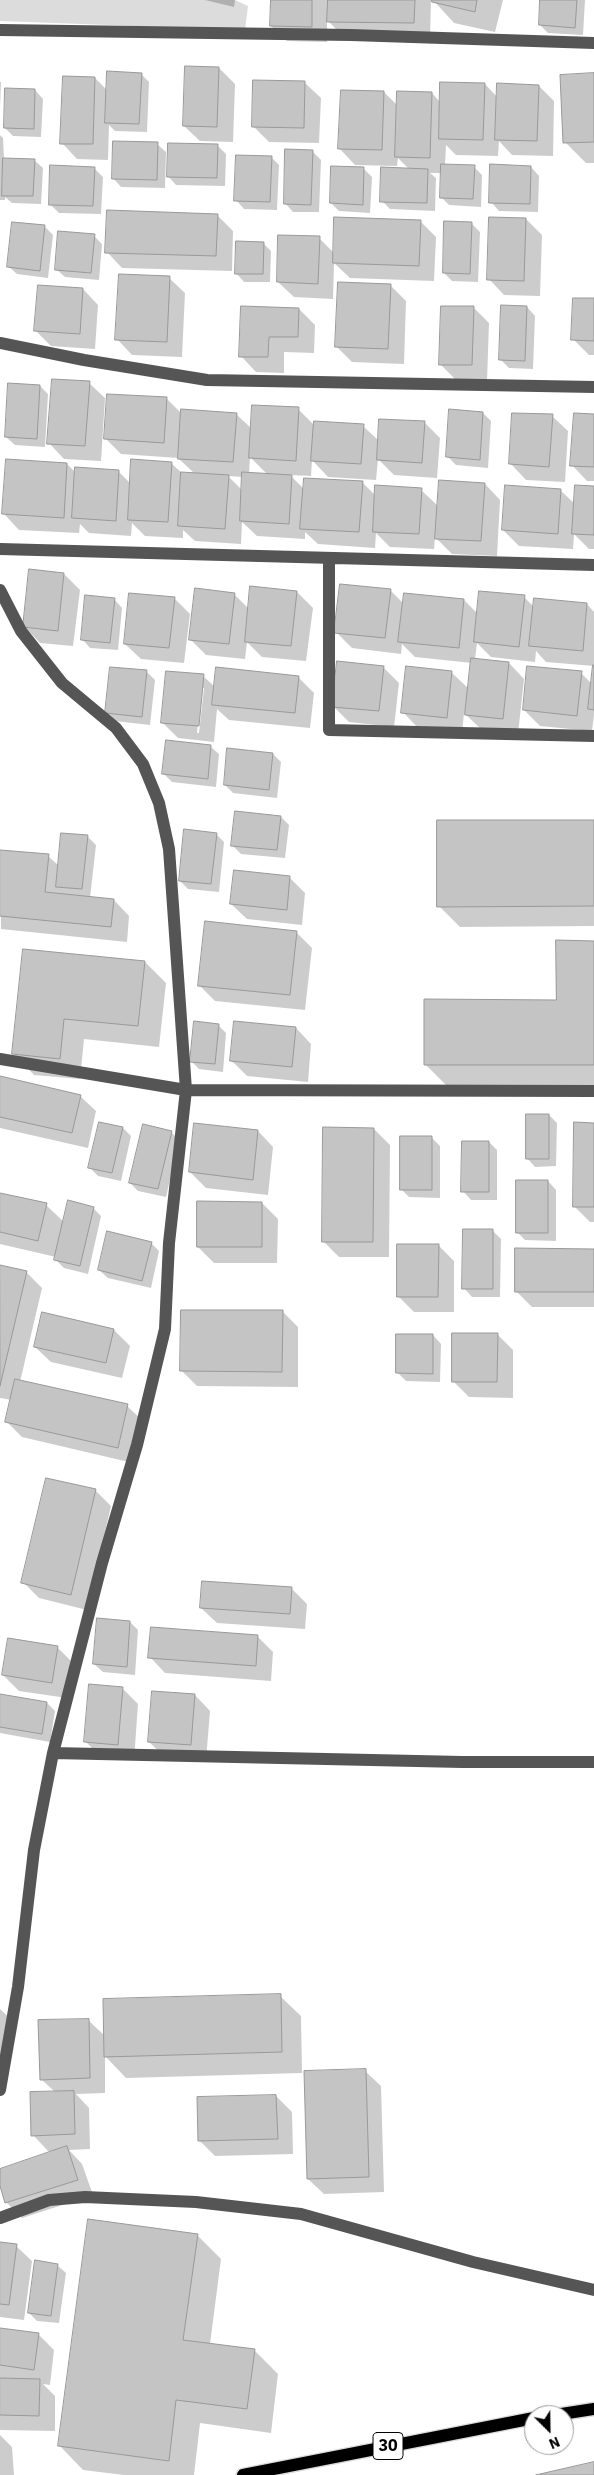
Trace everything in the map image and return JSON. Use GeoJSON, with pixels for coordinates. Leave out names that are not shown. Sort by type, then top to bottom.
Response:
{"type":"FeatureCollection","features":[{"type":"Feature","properties":{"kind":"main road"},"geometry":{"type":"LineString","coordinates":[[574,2412],[594,2409]]}},
{"type":"Feature","properties":{"kind":"main road","name":"30"},"geometry":{"type":"LineString","coordinates":[[243,2475],[524,2420]]}},
{"type":"Feature","properties":{"kind":"street"},"geometry":{"type":"LineString","coordinates":[[0,30],[351,35],[594,43]]}},
{"type":"Feature","properties":{"kind":"street"},"geometry":{"type":"LineString","coordinates":[[0,343],[84,360],[208,380],[594,387]]}},
{"type":"Feature","properties":{"kind":"street"},"geometry":{"type":"LineString","coordinates":[[0,549],[594,565]]}},
{"type":"Feature","properties":{"kind":"street"},"geometry":{"type":"LineString","coordinates":[[329,558],[329,730],[594,736]]}},
{"type":"Feature","properties":{"kind":"street"},"geometry":{"type":"LineString","coordinates":[[0,590],[22,631],[62,683],[116,728],[143,764],[159,802],[169,849],[186,1090],[169,1243],[165,1330],[137,1445],[102,1563],[53,1753],[34,1850],[18,1987],[0,2090]]}},
{"type":"Feature","properties":{"kind":"street"},"geometry":{"type":"LineString","coordinates":[[0,1059],[186,1090],[594,1091]]}},
{"type":"Feature","properties":{"kind":"street"},"geometry":{"type":"LineString","coordinates":[[53,1753],[462,1762],[594,1762]]}},
{"type":"Feature","properties":{"kind":"street"},"geometry":{"type":"LineString","coordinates":[[0,2218],[48,2200],[85,2197],[196,2202],[301,2214],[329,2220],[473,2262],[594,2290]]}},
{"type":"Feature","properties":{"kind":"shaded area"},"geometry":{"type":"Polygon","coordinates":[[[0,0],[235,0],[248,6],[245,30],[0,21],[0,0]]]}},
{"type":"Feature","properties":{"kind":"building"},"geometry":{"type":"Polygon","coordinates":[[[271,0],[312,0],[312,27],[270,26],[271,0]]]}},
{"type":"Feature","properties":{"kind":"building"},"geometry":{"type":"Polygon","coordinates":[[[328,0],[415,0],[414,23],[327,22],[328,0]]]}},
{"type":"Feature","properties":{"kind":"building"},"geometry":{"type":"Polygon","coordinates":[[[432,0],[477,0],[475,12],[432,2],[432,0]]]}},
{"type":"Feature","properties":{"kind":"building"},"geometry":{"type":"Polygon","coordinates":[[[540,0],[577,0],[575,28],[539,25],[540,0]]]}},
{"type":"Feature","properties":{"kind":"building"},"geometry":{"type":"Polygon","coordinates":[[[185,66],[219,67],[217,127],[183,126],[185,66]]]}},
{"type":"Feature","properties":{"kind":"building"},"geometry":{"type":"Polygon","coordinates":[[[107,71],[142,73],[139,124],[105,123],[107,71]]]}},
{"type":"Feature","properties":{"kind":"building"},"geometry":{"type":"Polygon","coordinates":[[[594,73],[594,142],[563,143],[560,75],[594,73]]]}},
{"type":"Feature","properties":{"kind":"building"},"geometry":{"type":"Polygon","coordinates":[[[63,76],[95,77],[93,144],[60,144],[63,76]]]}},
{"type":"Feature","properties":{"kind":"building"},"geometry":{"type":"Polygon","coordinates":[[[253,80],[305,81],[304,128],[252,127],[253,80]]]}},
{"type":"Feature","properties":{"kind":"building"},"geometry":{"type":"Polygon","coordinates":[[[440,82],[485,83],[483,140],[439,139],[440,82]]]}},
{"type":"Feature","properties":{"kind":"building"},"geometry":{"type":"Polygon","coordinates":[[[497,83],[539,85],[537,141],[495,140],[497,83]]]}},
{"type":"Feature","properties":{"kind":"building"},"geometry":{"type":"Polygon","coordinates":[[[5,88],[35,89],[34,129],[4,128],[5,88]]]}},
{"type":"Feature","properties":{"kind":"building"},"geometry":{"type":"Polygon","coordinates":[[[341,90],[384,91],[382,150],[338,149],[341,90]]]}},
{"type":"Feature","properties":{"kind":"building"},"geometry":{"type":"Polygon","coordinates":[[[397,91],[432,92],[430,158],[395,157],[397,91]]]}},
{"type":"Feature","properties":{"kind":"building"},"geometry":{"type":"Polygon","coordinates":[[[113,141],[158,142],[157,180],[112,179],[113,141]]]}},
{"type":"Feature","properties":{"kind":"building"},"geometry":{"type":"Polygon","coordinates":[[[168,143],[218,144],[217,178],[167,177],[168,143]]]}},
{"type":"Feature","properties":{"kind":"building"},"geometry":{"type":"Polygon","coordinates":[[[285,149],[313,150],[311,205],[284,204],[285,149]]]}},
{"type":"Feature","properties":{"kind":"building"},"geometry":{"type":"Polygon","coordinates":[[[236,155],[272,156],[270,202],[234,201],[236,155]]]}},
{"type":"Feature","properties":{"kind":"building"},"geometry":{"type":"Polygon","coordinates":[[[3,158],[35,159],[33,196],[2,196],[3,158]]]}},
{"type":"Feature","properties":{"kind":"building"},"geometry":{"type":"Polygon","coordinates":[[[441,164],[475,165],[473,199],[440,198],[441,164]]]}},
{"type":"Feature","properties":{"kind":"building"},"geometry":{"type":"Polygon","coordinates":[[[490,164],[531,166],[530,204],[489,203],[490,164]]]}},
{"type":"Feature","properties":{"kind":"building"},"geometry":{"type":"Polygon","coordinates":[[[50,165],[95,167],[93,206],[49,205],[50,165]]]}},
{"type":"Feature","properties":{"kind":"building"},"geometry":{"type":"Polygon","coordinates":[[[331,166],[364,167],[363,205],[330,203],[331,166]]]}},
{"type":"Feature","properties":{"kind":"building"},"geometry":{"type":"Polygon","coordinates":[[[381,167],[428,169],[427,203],[380,202],[381,167]]]}},
{"type":"Feature","properties":{"kind":"building"},"geometry":{"type":"Polygon","coordinates":[[[107,210],[218,214],[216,256],[105,253],[107,210]]]}},
{"type":"Feature","properties":{"kind":"building"},"geometry":{"type":"Polygon","coordinates":[[[334,217],[421,220],[419,266],[333,263],[334,217]]]}},
{"type":"Feature","properties":{"kind":"building"},"geometry":{"type":"Polygon","coordinates":[[[489,217],[526,218],[524,281],[487,280],[489,217]]]}},
{"type":"Feature","properties":{"kind":"building"},"geometry":{"type":"Polygon","coordinates":[[[444,221],[472,222],[470,274],[443,273],[444,221]]]}},
{"type":"Feature","properties":{"kind":"building"},"geometry":{"type":"Polygon","coordinates":[[[12,222],[45,225],[40,271],[7,267],[12,222]]]}},
{"type":"Feature","properties":{"kind":"building"},"geometry":{"type":"Polygon","coordinates":[[[58,231],[95,234],[91,273],[55,270],[58,231]]]}},
{"type":"Feature","properties":{"kind":"building"},"geometry":{"type":"Polygon","coordinates":[[[278,235],[320,236],[318,284],[277,282],[278,235]]]}},
{"type":"Feature","properties":{"kind":"building"},"geometry":{"type":"Polygon","coordinates":[[[236,241],[264,242],[263,274],[235,274],[236,241]]]}},
{"type":"Feature","properties":{"kind":"building"},"geometry":{"type":"Polygon","coordinates":[[[119,274],[170,276],[167,342],[115,340],[119,274]]]}},
{"type":"Feature","properties":{"kind":"building"},"geometry":{"type":"Polygon","coordinates":[[[338,282],[391,284],[388,349],[335,347],[338,282]]]}},
{"type":"Feature","properties":{"kind":"building"},"geometry":{"type":"Polygon","coordinates":[[[38,285],[83,288],[80,334],[34,331],[38,285]]]}},
{"type":"Feature","properties":{"kind":"building"},"geometry":{"type":"Polygon","coordinates":[[[573,298],[594,298],[594,341],[571,340],[573,298]]]}},
{"type":"Feature","properties":{"kind":"building"},"geometry":{"type":"Polygon","coordinates":[[[501,305],[527,306],[525,361],[499,360],[501,305]]]}},
{"type":"Feature","properties":{"kind":"building"},"geometry":{"type":"Polygon","coordinates":[[[241,306],[299,308],[298,337],[269,337],[268,357],[239,357],[241,306]]]}},
{"type":"Feature","properties":{"kind":"building"},"geometry":{"type":"Polygon","coordinates":[[[441,306],[474,306],[472,365],[439,365],[441,306]]]}},
{"type":"Feature","properties":{"kind":"building"},"geometry":{"type":"Polygon","coordinates":[[[52,379],[90,381],[85,446],[47,444],[52,379]]]}},
{"type":"Feature","properties":{"kind":"building"},"geometry":{"type":"Polygon","coordinates":[[[8,383],[40,385],[37,439],[5,437],[8,383]]]}},
{"type":"Feature","properties":{"kind":"building"},"geometry":{"type":"Polygon","coordinates":[[[107,394],[167,397],[164,443],[104,439],[107,394]]]}},
{"type":"Feature","properties":{"kind":"building"},"geometry":{"type":"Polygon","coordinates":[[[252,405],[299,407],[296,461],[249,458],[252,405]]]}},
{"type":"Feature","properties":{"kind":"building"},"geometry":{"type":"Polygon","coordinates":[[[181,409],[237,413],[233,462],[178,459],[181,409]]]}},
{"type":"Feature","properties":{"kind":"building"},"geometry":{"type":"Polygon","coordinates":[[[449,409],[483,412],[480,460],[446,457],[449,409]]]}},
{"type":"Feature","properties":{"kind":"building"},"geometry":{"type":"Polygon","coordinates":[[[512,413],[553,414],[549,467],[509,464],[512,413]]]}},
{"type":"Feature","properties":{"kind":"building"},"geometry":{"type":"Polygon","coordinates":[[[574,413],[594,414],[594,467],[570,466],[574,413]]]}},
{"type":"Feature","properties":{"kind":"building"},"geometry":{"type":"Polygon","coordinates":[[[379,419],[425,421],[422,463],[377,460],[379,419]]]}},
{"type":"Feature","properties":{"kind":"building"},"geometry":{"type":"Polygon","coordinates":[[[314,421],[364,424],[361,464],[311,461],[314,421]]]}},
{"type":"Feature","properties":{"kind":"building"},"geometry":{"type":"Polygon","coordinates":[[[6,459],[67,463],[64,518],[2,514],[6,459]]]}},
{"type":"Feature","properties":{"kind":"building"},"geometry":{"type":"Polygon","coordinates":[[[131,459],[172,462],[168,522],[128,520],[131,459]]]}},
{"type":"Feature","properties":{"kind":"building"},"geometry":{"type":"Polygon","coordinates":[[[75,467],[119,470],[116,521],[72,518],[75,467]]]}},
{"type":"Feature","properties":{"kind":"building"},"geometry":{"type":"Polygon","coordinates":[[[181,472],[229,475],[225,529],[178,526],[181,472]]]}},
{"type":"Feature","properties":{"kind":"building"},"geometry":{"type":"Polygon","coordinates":[[[242,472],[292,475],[289,524],[240,521],[242,472]]]}},
{"type":"Feature","properties":{"kind":"building"},"geometry":{"type":"Polygon","coordinates":[[[304,478],[363,481],[359,532],[300,529],[304,478]]]}},
{"type":"Feature","properties":{"kind":"building"},"geometry":{"type":"Polygon","coordinates":[[[439,480],[485,483],[481,541],[435,539],[439,480]]]}},
{"type":"Feature","properties":{"kind":"building"},"geometry":{"type":"Polygon","coordinates":[[[375,485],[422,488],[419,534],[373,532],[375,485]]]}},
{"type":"Feature","properties":{"kind":"building"},"geometry":{"type":"Polygon","coordinates":[[[505,485],[561,489],[558,534],[502,530],[505,485]]]}},
{"type":"Feature","properties":{"kind":"building"},"geometry":{"type":"Polygon","coordinates":[[[575,485],[594,486],[594,535],[572,534],[575,485]]]}},
{"type":"Feature","properties":{"kind":"building"},"geometry":{"type":"Polygon","coordinates":[[[29,569],[64,573],[58,631],[23,627],[29,569]]]}},
{"type":"Feature","properties":{"kind":"building"},"geometry":{"type":"Polygon","coordinates":[[[340,584],[391,589],[385,638],[334,633],[340,584]]]}},
{"type":"Feature","properties":{"kind":"building"},"geometry":{"type":"Polygon","coordinates":[[[250,586],[297,591],[291,646],[245,642],[250,586]]]}},
{"type":"Feature","properties":{"kind":"building"},"geometry":{"type":"Polygon","coordinates":[[[195,588],[235,593],[229,644],[189,640],[195,588]]]}},
{"type":"Feature","properties":{"kind":"building"},"geometry":{"type":"Polygon","coordinates":[[[479,591],[525,595],[519,647],[474,642],[479,591]]]}},
{"type":"Feature","properties":{"kind":"building"},"geometry":{"type":"Polygon","coordinates":[[[129,593],[175,597],[169,648],[124,644],[129,593]]]}},
{"type":"Feature","properties":{"kind":"building"},"geometry":{"type":"Polygon","coordinates":[[[404,593],[464,599],[459,648],[398,642],[404,593]]]}},
{"type":"Feature","properties":{"kind":"building"},"geometry":{"type":"Polygon","coordinates":[[[85,595],[115,598],[110,643],[81,640],[85,595]]]}},
{"type":"Feature","properties":{"kind":"building"},"geometry":{"type":"Polygon","coordinates":[[[534,598],[587,603],[583,651],[529,646],[534,598]]]}},
{"type":"Feature","properties":{"kind":"building"},"geometry":{"type":"Polygon","coordinates":[[[471,658],[509,662],[503,719],[465,715],[471,658]]]}},
{"type":"Feature","properties":{"kind":"building"},"geometry":{"type":"Polygon","coordinates":[[[337,661],[384,666],[379,711],[332,707],[337,661]]]}},
{"type":"Feature","properties":{"kind":"building"},"geometry":{"type":"Polygon","coordinates":[[[594,665],[594,710],[588,709],[594,665]]]}},
{"type":"Feature","properties":{"kind":"building"},"geometry":{"type":"Polygon","coordinates":[[[406,666],[452,671],[447,718],[401,713],[406,666]]]}},
{"type":"Feature","properties":{"kind":"building"},"geometry":{"type":"Polygon","coordinates":[[[527,666],[582,671],[577,716],[523,710],[527,666]]]}},
{"type":"Feature","properties":{"kind":"building"},"geometry":{"type":"Polygon","coordinates":[[[110,667],[147,670],[142,717],[105,713],[110,667]]]}},
{"type":"Feature","properties":{"kind":"building"},"geometry":{"type":"Polygon","coordinates":[[[216,667],[299,676],[295,713],[212,705],[216,667]]]}},
{"type":"Feature","properties":{"kind":"building"},"geometry":{"type":"Polygon","coordinates":[[[166,671],[204,674],[199,726],[161,723],[166,671]]]}},
{"type":"Feature","properties":{"kind":"building"},"geometry":{"type":"Polygon","coordinates":[[[166,740],[211,745],[208,779],[162,774],[166,740]]]}},
{"type":"Feature","properties":{"kind":"building"},"geometry":{"type":"Polygon","coordinates":[[[227,748],[273,753],[269,790],[224,785],[227,748]]]}},
{"type":"Feature","properties":{"kind":"building"},"geometry":{"type":"Polygon","coordinates":[[[235,811],[281,816],[277,850],[231,846],[235,811]]]}},
{"type":"Feature","properties":{"kind":"building"},"geometry":{"type":"Polygon","coordinates":[[[437,820],[594,820],[594,906],[437,907],[437,820]]]}},
{"type":"Feature","properties":{"kind":"building"},"geometry":{"type":"Polygon","coordinates":[[[184,829],[217,833],[211,884],[179,881],[184,829]]]}},
{"type":"Feature","properties":{"kind":"building"},"geometry":{"type":"Polygon","coordinates":[[[61,833],[88,835],[82,889],[56,887],[61,833]]]}},
{"type":"Feature","properties":{"kind":"building"},"geometry":{"type":"Polygon","coordinates":[[[0,850],[49,854],[45,892],[114,899],[111,927],[0,916],[0,850]]]}},
{"type":"Feature","properties":{"kind":"building"},"geometry":{"type":"Polygon","coordinates":[[[234,870],[290,876],[287,910],[230,904],[234,870]]]}},
{"type":"Feature","properties":{"kind":"building"},"geometry":{"type":"Polygon","coordinates":[[[205,921],[297,931],[290,995],[198,986],[205,921]]]}},
{"type":"Feature","properties":{"kind":"building"},"geometry":{"type":"Polygon","coordinates":[[[556,940],[594,941],[594,1065],[424,1065],[424,999],[556,1000],[556,940]]]}},
{"type":"Feature","properties":{"kind":"building"},"geometry":{"type":"Polygon","coordinates":[[[23,949],[145,961],[138,1026],[64,1019],[60,1059],[12,1054],[23,949]]]}},
{"type":"Feature","properties":{"kind":"building"},"geometry":{"type":"Polygon","coordinates":[[[194,1021],[219,1024],[215,1064],[190,1062],[194,1021]]]}},
{"type":"Feature","properties":{"kind":"building"},"geometry":{"type":"Polygon","coordinates":[[[234,1021],[296,1027],[292,1067],[230,1061],[234,1021]]]}},
{"type":"Feature","properties":{"kind":"building"},"geometry":{"type":"Polygon","coordinates":[[[0,1076],[81,1095],[72,1133],[0,1117],[0,1076]]]}},
{"type":"Feature","properties":{"kind":"building"},"geometry":{"type":"Polygon","coordinates":[[[526,1114],[549,1114],[549,1159],[526,1159],[526,1114]]]}},
{"type":"Feature","properties":{"kind":"building"},"geometry":{"type":"Polygon","coordinates":[[[99,1122],[123,1127],[112,1173],[88,1168],[99,1122]]]}},
{"type":"Feature","properties":{"kind":"building"},"geometry":{"type":"Polygon","coordinates":[[[574,1122],[594,1123],[594,1207],[573,1207],[574,1122]]]}},
{"type":"Feature","properties":{"kind":"building"},"geometry":{"type":"Polygon","coordinates":[[[194,1123],[258,1130],[253,1180],[189,1172],[194,1123]]]}},
{"type":"Feature","properties":{"kind":"building"},"geometry":{"type":"Polygon","coordinates":[[[143,1124],[172,1131],[158,1189],[129,1183],[143,1124]]]}},
{"type":"Feature","properties":{"kind":"building"},"geometry":{"type":"Polygon","coordinates":[[[323,1127],[374,1128],[373,1242],[322,1242],[323,1127]]]}},
{"type":"Feature","properties":{"kind":"building"},"geometry":{"type":"Polygon","coordinates":[[[400,1136],[432,1136],[432,1190],[400,1190],[400,1136]]]}},
{"type":"Feature","properties":{"kind":"building"},"geometry":{"type":"Polygon","coordinates":[[[462,1141],[489,1141],[489,1192],[461,1192],[462,1141]]]}},
{"type":"Feature","properties":{"kind":"building"},"geometry":{"type":"Polygon","coordinates":[[[516,1180],[548,1180],[548,1233],[516,1233],[516,1180]]]}},
{"type":"Feature","properties":{"kind":"building"},"geometry":{"type":"Polygon","coordinates":[[[0,1193],[47,1203],[38,1241],[0,1232],[0,1193]]]}},
{"type":"Feature","properties":{"kind":"building"},"geometry":{"type":"Polygon","coordinates":[[[68,1200],[94,1207],[80,1266],[54,1260],[68,1200]]]}},
{"type":"Feature","properties":{"kind":"building"},"geometry":{"type":"Polygon","coordinates":[[[197,1201],[262,1202],[262,1247],[197,1247],[197,1201]]]}},
{"type":"Feature","properties":{"kind":"building"},"geometry":{"type":"Polygon","coordinates":[[[463,1229],[493,1229],[493,1289],[462,1289],[463,1229]]]}},
{"type":"Feature","properties":{"kind":"building"},"geometry":{"type":"Polygon","coordinates":[[[107,1231],[152,1242],[142,1281],[98,1270],[107,1231]]]}},
{"type":"Feature","properties":{"kind":"building"},"geometry":{"type":"Polygon","coordinates":[[[397,1244],[439,1244],[438,1297],[397,1297],[397,1244]]]}},
{"type":"Feature","properties":{"kind":"building"},"geometry":{"type":"Polygon","coordinates":[[[515,1248],[594,1249],[594,1292],[515,1292],[515,1248]]]}},
{"type":"Feature","properties":{"kind":"building"},"geometry":{"type":"Polygon","coordinates":[[[0,1265],[27,1271],[0,1386],[0,1265]]]}},
{"type":"Feature","properties":{"kind":"building"},"geometry":{"type":"Polygon","coordinates":[[[181,1310],[283,1310],[282,1372],[180,1371],[181,1310]]]}},
{"type":"Feature","properties":{"kind":"building"},"geometry":{"type":"Polygon","coordinates":[[[42,1312],[114,1329],[106,1363],[34,1347],[42,1312]]]}},
{"type":"Feature","properties":{"kind":"building"},"geometry":{"type":"Polygon","coordinates":[[[452,1333],[498,1333],[497,1382],[452,1382],[452,1333]]]}},
{"type":"Feature","properties":{"kind":"building"},"geometry":{"type":"Polygon","coordinates":[[[396,1334],[433,1334],[433,1374],[396,1373],[396,1334]]]}},
{"type":"Feature","properties":{"kind":"building"},"geometry":{"type":"Polygon","coordinates":[[[15,1379],[128,1404],[118,1448],[5,1422],[15,1379]]]}},
{"type":"Feature","properties":{"kind":"building"},"geometry":{"type":"Polygon","coordinates":[[[46,1478],[96,1489],[71,1595],[21,1583],[46,1478]]]}},
{"type":"Feature","properties":{"kind":"building"},"geometry":{"type":"Polygon","coordinates":[[[202,1581],[292,1587],[290,1614],[200,1608],[202,1581]]]}},
{"type":"Feature","properties":{"kind":"building"},"geometry":{"type":"Polygon","coordinates":[[[97,1618],[130,1621],[127,1667],[93,1664],[97,1618]]]}},
{"type":"Feature","properties":{"kind":"building"},"geometry":{"type":"Polygon","coordinates":[[[151,1627],[258,1635],[256,1666],[148,1658],[151,1627]]]}},
{"type":"Feature","properties":{"kind":"building"},"geometry":{"type":"Polygon","coordinates":[[[8,1638],[58,1646],[52,1683],[2,1675],[8,1638]]]}},
{"type":"Feature","properties":{"kind":"building"},"geometry":{"type":"Polygon","coordinates":[[[89,1684],[123,1687],[118,1745],[84,1742],[89,1684]]]}},
{"type":"Feature","properties":{"kind":"building"},"geometry":{"type":"Polygon","coordinates":[[[152,1691],[195,1694],[191,1745],[148,1742],[152,1691]]]}},
{"type":"Feature","properties":{"kind":"building"},"geometry":{"type":"Polygon","coordinates":[[[0,1694],[47,1702],[42,1734],[0,1727],[0,1694]]]}},
{"type":"Feature","properties":{"kind":"building"},"geometry":{"type":"Polygon","coordinates":[[[281,1994],[282,2052],[104,2057],[103,1999],[281,1994]]]}},
{"type":"Feature","properties":{"kind":"building"},"geometry":{"type":"Polygon","coordinates":[[[89,2019],[90,2078],[40,2080],[38,2020],[89,2019]]]}},
{"type":"Feature","properties":{"kind":"building"},"geometry":{"type":"Polygon","coordinates":[[[366,2069],[369,2177],[307,2179],[304,2071],[366,2069]]]}},
{"type":"Feature","properties":{"kind":"building"},"geometry":{"type":"Polygon","coordinates":[[[74,2091],[75,2134],[31,2136],[30,2092],[74,2091]]]}},
{"type":"Feature","properties":{"kind":"building"},"geometry":{"type":"Polygon","coordinates":[[[276,2095],[278,2139],[198,2141],[197,2097],[276,2095]]]}},
{"type":"Feature","properties":{"kind":"building"},"geometry":{"type":"Polygon","coordinates":[[[67,2146],[78,2180],[5,2203],[0,2186],[0,2169],[67,2146]]]}},
{"type":"Feature","properties":{"kind":"building"},"geometry":{"type":"Polygon","coordinates":[[[88,2219],[198,2234],[183,2340],[255,2349],[247,2409],[176,2400],[169,2461],[58,2446],[88,2219]]]}},
{"type":"Feature","properties":{"kind":"building"},"geometry":{"type":"Polygon","coordinates":[[[0,2242],[17,2244],[9,2305],[0,2304],[0,2242]]]}},
{"type":"Feature","properties":{"kind":"building"},"geometry":{"type":"Polygon","coordinates":[[[35,2260],[58,2264],[51,2316],[28,2313],[35,2260]]]}},
{"type":"Feature","properties":{"kind":"building"},"geometry":{"type":"Polygon","coordinates":[[[0,2328],[39,2333],[34,2370],[0,2365],[0,2328]]]}},
{"type":"Feature","properties":{"kind":"building"},"geometry":{"type":"Polygon","coordinates":[[[0,2378],[40,2379],[39,2416],[0,2415],[0,2378]]]}},
{"type":"Feature","properties":{"kind":"building"},"geometry":{"type":"Polygon","coordinates":[[[594,2462],[594,2475],[536,2475],[594,2462]]]}}]}
